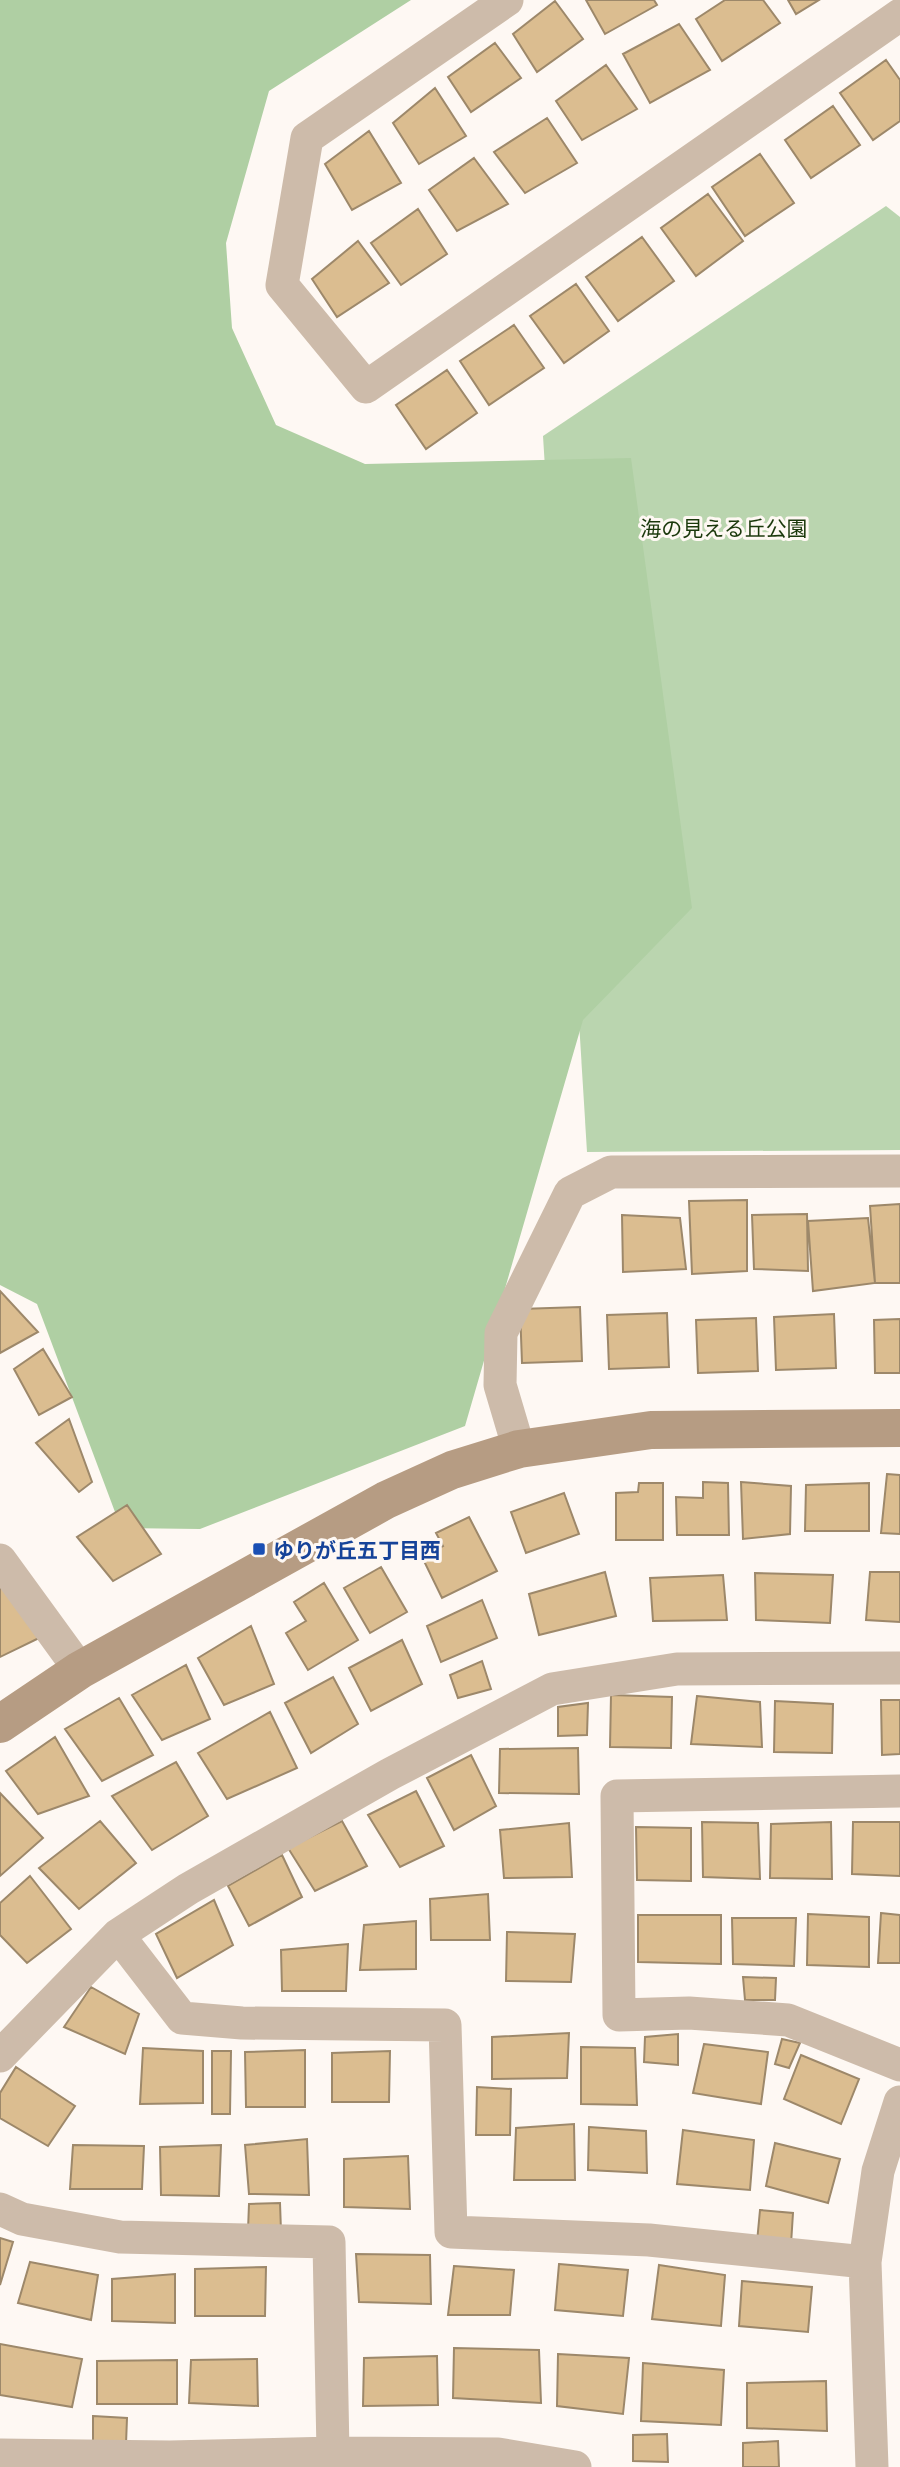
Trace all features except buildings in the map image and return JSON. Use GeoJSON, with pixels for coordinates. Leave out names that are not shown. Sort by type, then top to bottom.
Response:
{"type":"FeatureCollection","features":[{"type":"Feature","properties":{"kind":"street"},"geometry":{"type":"LineString","coordinates":[[507,0],[307,138],[282,285],[366,387],[900,15]]}},
{"type":"Feature","properties":{"kind":"street"},"geometry":{"type":"LineString","coordinates":[[519,1449],[500,1385],[500,1332],[570,1193],[611,1172],[900,1171]]}},
{"type":"Feature","properties":{"kind":"street"},"geometry":{"type":"LineString","coordinates":[[0,1724],[80,1670],[386,1500],[452,1470],[519,1449],[651,1430],[900,1428]]}},
{"type":"Feature","properties":{"kind":"street"},"geometry":{"type":"LineString","coordinates":[[0,1560],[80,1670]]}},
{"type":"Feature","properties":{"kind":"street"},"geometry":{"type":"LineString","coordinates":[[0,2056],[118,1935],[188,1889],[390,1774],[552,1689],[677,1669],[900,1668]]}},
{"type":"Feature","properties":{"kind":"street"},"geometry":{"type":"LineString","coordinates":[[900,1791],[617,1796],[619,2015],[689,2013],[788,2020],[900,2064]]}},
{"type":"Feature","properties":{"kind":"street"},"geometry":{"type":"LineString","coordinates":[[118,1935],[182,2018],[242,2023],[445,2025],[452,2232],[649,2240],[865,2262]]}},
{"type":"Feature","properties":{"kind":"street"},"geometry":{"type":"LineString","coordinates":[[872,2467],[865,2262],[878,2171],[900,2102]]}},
{"type":"Feature","properties":{"kind":"street"},"geometry":{"type":"LineString","coordinates":[[0,2209],[22,2219],[120,2237],[329,2242],[333,2453]]}},
{"type":"Feature","properties":{"kind":"street"},"geometry":{"type":"LineString","coordinates":[[0,2455],[170,2462],[333,2453],[498,2454],[575,2467]]}},
{"type":"Feature","properties":{"kind":"green space"},"geometry":{"type":"Polygon","coordinates":[[[0,0],[411,0],[269,91],[226,243],[232,328],[276,425],[365,464],[631,458],[692,908],[583,1020],[465,1426],[200,1529],[121,1528],[37,1304],[0,1285],[0,0]]]}},
{"type":"Feature","properties":{"kind":"green space","name":"海の見える丘公園"},"geometry":{"type":"Polygon","coordinates":[[[886,206],[900,217],[900,1150],[587,1152],[543,436],[886,206]]]}},
{"type":"Feature","properties":{"kind":"place","name":"ゆりが丘五丁目西"},"geometry":{"type":"Point","coordinates":[259,1549]}}]}
